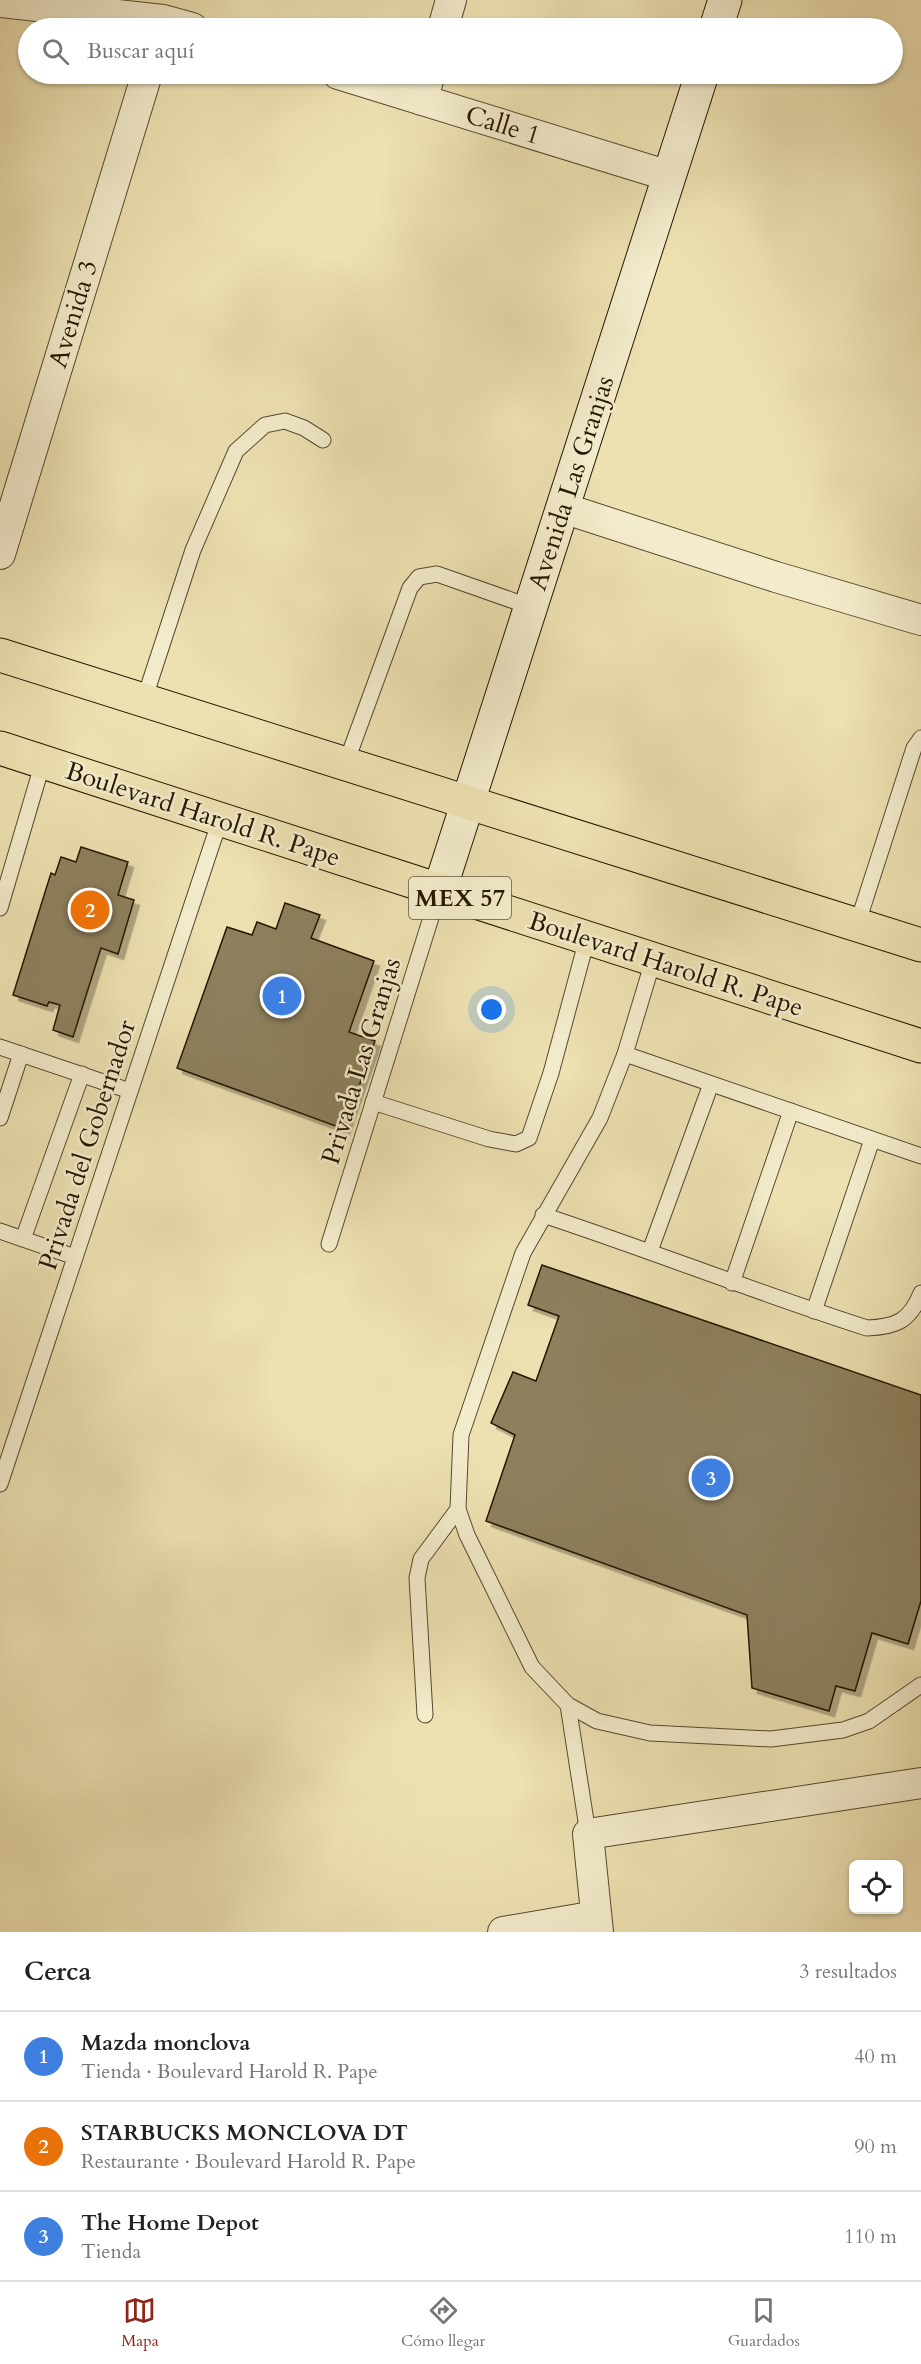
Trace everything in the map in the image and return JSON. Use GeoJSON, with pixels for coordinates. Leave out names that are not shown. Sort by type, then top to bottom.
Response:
{"type":"FeatureCollection","features":[{"type":"Feature","properties":{"kind":"highway"},"geometry":{"type":"LineString","coordinates":[[0,655],[921,945]]}},
{"type":"Feature","properties":{"kind":"highway","name":"Boulevard Harold R. Pape"},"geometry":{"type":"LineString","coordinates":[[0,748],[439,892],[921,1046]]}},
{"type":"Feature","properties":{"kind":"street"},"geometry":{"type":"LineString","coordinates":[[446,18],[451,0]]}},
{"type":"Feature","properties":{"kind":"street"},"geometry":{"type":"LineString","coordinates":[[719,18],[725,0]]}},
{"type":"Feature","properties":{"kind":"street"},"geometry":{"type":"LineString","coordinates":[[0,2],[164,16]]}},
{"type":"Feature","properties":{"kind":"street","name":"Avenida 3"},"geometry":{"type":"LineString","coordinates":[[0,554],[144,84]]}},
{"type":"Feature","properties":{"kind":"street","name":"Calle 1"},"geometry":{"type":"LineString","coordinates":[[406,84],[426,87],[669,176]]}},
{"type":"Feature","properties":{"kind":"street","name":"Avenida Las Granjas"},"geometry":{"type":"LineString","coordinates":[[439,892],[699,84]]}},
{"type":"Feature","properties":{"kind":"street"},"geometry":{"type":"LineString","coordinates":[[563,508],[776,577],[921,620]]}},
{"type":"Feature","properties":{"kind":"street"},"geometry":{"type":"LineString","coordinates":[[503,1932],[597,1924],[588,1834],[921,1784]]}},
{"type":"Feature","properties":{"kind":"lane"},"geometry":{"type":"LineString","coordinates":[[144,700],[194,550],[236,451],[265,425],[285,421],[304,428],[323,440]]}},
{"type":"Feature","properties":{"kind":"lane"},"geometry":{"type":"LineString","coordinates":[[346,763],[410,588],[419,577],[437,574],[531,607]]}},
{"type":"Feature","properties":{"kind":"lane"},"geometry":{"type":"LineString","coordinates":[[857,925],[914,748],[921,738]]}},
{"type":"Feature","properties":{"kind":"lane"},"geometry":{"type":"LineString","coordinates":[[0,908],[44,762]]}},
{"type":"Feature","properties":{"kind":"lane","name":"Privada del Gobernador"},"geometry":{"type":"LineString","coordinates":[[0,1484],[220,820]]}},
{"type":"Feature","properties":{"kind":"lane","name":"Privada Las Granjas"},"geometry":{"type":"LineString","coordinates":[[329,1244],[439,892]]}},
{"type":"Feature","properties":{"kind":"lane"},"geometry":{"type":"LineString","coordinates":[[373,1102],[489,1139],[516,1144],[529,1137],[551,1073],[587,939]]}},
{"type":"Feature","properties":{"kind":"lane"},"geometry":{"type":"LineString","coordinates":[[653,961],[625,1054],[600,1118],[523,1252],[461,1435],[458,1509],[467,1535],[532,1667],[568,1705],[597,1721],[650,1733],[771,1739],[843,1730],[869,1721],[921,1685]]}},
{"type":"Feature","properties":{"kind":"lane"},"geometry":{"type":"LineString","coordinates":[[0,1047],[130,1091]]}},
{"type":"Feature","properties":{"kind":"lane"},"geometry":{"type":"LineString","coordinates":[[0,1118],[21,1054]]}},
{"type":"Feature","properties":{"kind":"lane"},"geometry":{"type":"LineString","coordinates":[[625,1054],[921,1156]]}},
{"type":"Feature","properties":{"kind":"lane"},"geometry":{"type":"LineString","coordinates":[[23,1239],[81,1074]]}},
{"type":"Feature","properties":{"kind":"lane"},"geometry":{"type":"LineString","coordinates":[[650,1251],[711,1084]]}},
{"type":"Feature","properties":{"kind":"lane"},"geometry":{"type":"LineString","coordinates":[[732,1283],[791,1111]]}},
{"type":"Feature","properties":{"kind":"lane"},"geometry":{"type":"LineString","coordinates":[[814,1311],[872,1140]]}},
{"type":"Feature","properties":{"kind":"lane"},"geometry":{"type":"LineString","coordinates":[[543,1215],[650,1251],[732,1283],[867,1328],[889,1327],[906,1318],[920,1300]]}},
{"type":"Feature","properties":{"kind":"lane"},"geometry":{"type":"LineString","coordinates":[[0,1231],[75,1257]]}},
{"type":"Feature","properties":{"kind":"lane"},"geometry":{"type":"LineString","coordinates":[[425,1715],[417,1578],[421,1559],[458,1509]]}},
{"type":"Feature","properties":{"kind":"lane"},"geometry":{"type":"LineString","coordinates":[[568,1705],[588,1834]]}},
{"type":"Feature","properties":{"kind":"building"},"geometry":{"type":"Polygon","coordinates":[[[81,847],[128,862],[118,895],[134,900],[118,954],[101,948],[73,1037],[53,1030],[60,1005],[49,1002],[47,1006],[13,995],[51,873],[55,875],[61,857],[76,862],[81,847]]]}},
{"type":"Feature","properties":{"kind":"building"},"geometry":{"type":"Polygon","coordinates":[[[285,903],[320,915],[311,938],[374,961],[349,1032],[375,1041],[344,1129],[177,1068],[227,927],[252,935],[257,922],[276,929],[285,903]]]}},
{"type":"Feature","properties":{"kind":"building"},"geometry":{"type":"Polygon","coordinates":[[[542,1265],[921,1395],[921,1601],[908,1644],[872,1633],[855,1691],[836,1686],[829,1711],[752,1688],[747,1615],[486,1521],[515,1435],[491,1423],[513,1372],[536,1381],[559,1316],[528,1305],[542,1265]]]}},
{"type":"Feature","properties":{"kind":"place","name":"STARBUCKS MONCLOVA DT"},"geometry":{"type":"Point","coordinates":[90,910]}},
{"type":"Feature","properties":{"kind":"place","name":"Mazda monclova"},"geometry":{"type":"Point","coordinates":[282,996]}},
{"type":"Feature","properties":{"kind":"place","name":"The Home Depot"},"geometry":{"type":"Point","coordinates":[711,1478]}}]}
